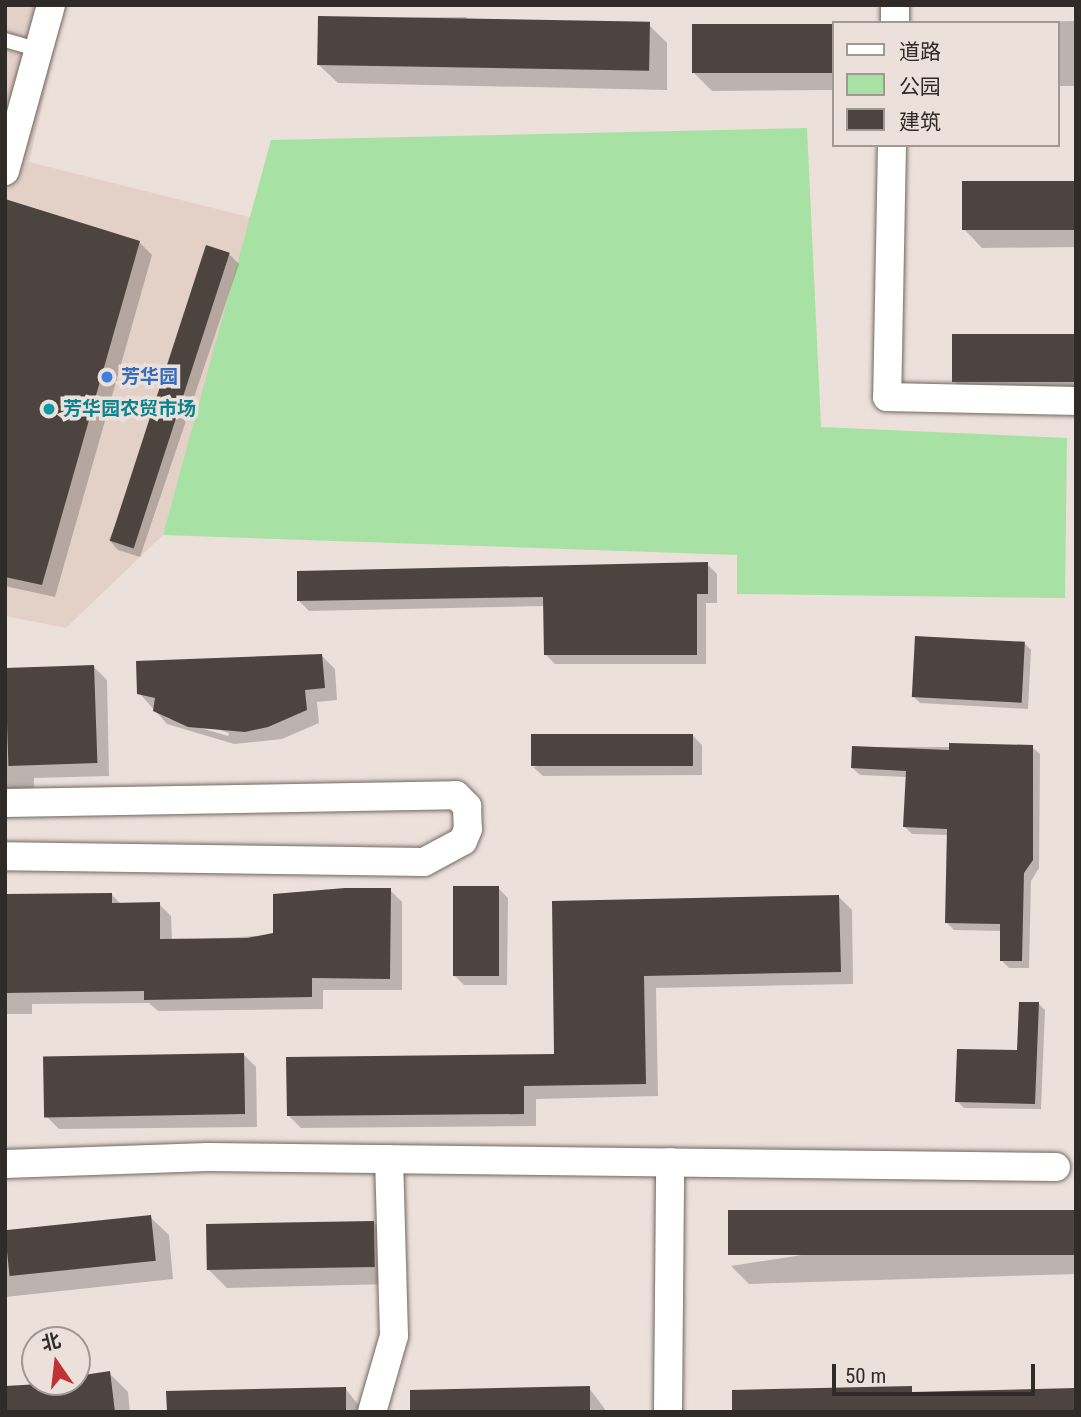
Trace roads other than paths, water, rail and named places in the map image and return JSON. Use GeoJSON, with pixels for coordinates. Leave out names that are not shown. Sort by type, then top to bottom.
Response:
{"type":"FeatureCollection","features":[{"type":"Feature","properties":{"kind":"street"},"geometry":{"type":"LineString","coordinates":[[5,171],[51,5]]}},
{"type":"Feature","properties":{"kind":"street"},"geometry":{"type":"LineString","coordinates":[[892,147],[887,397],[1076,401]]}},
{"type":"Feature","properties":{"kind":"street"},"geometry":{"type":"LineString","coordinates":[[5,803],[456,795],[467,806],[468,829],[463,841],[424,862],[5,856]]}},
{"type":"Feature","properties":{"kind":"street"},"geometry":{"type":"LineString","coordinates":[[372,1412],[394,1336],[390,1159]]}},
{"type":"Feature","properties":{"kind":"street"},"geometry":{"type":"LineString","coordinates":[[5,1164],[390,1159],[1056,1167]]}},
{"type":"Feature","properties":{"kind":"street"},"geometry":{"type":"LineString","coordinates":[[668,1412],[670,1162]]}},
{"type":"Feature","properties":{"kind":"lane"},"geometry":{"type":"LineString","coordinates":[[5,40],[39,50]]}},
{"type":"Feature","properties":{"kind":"place","name":"芳华园"},"geometry":{"type":"Point","coordinates":[107,377]}},
{"type":"Feature","properties":{"kind":"place","name":"芳华园农贸市场"},"geometry":{"type":"Point","coordinates":[49,409]}}]}
